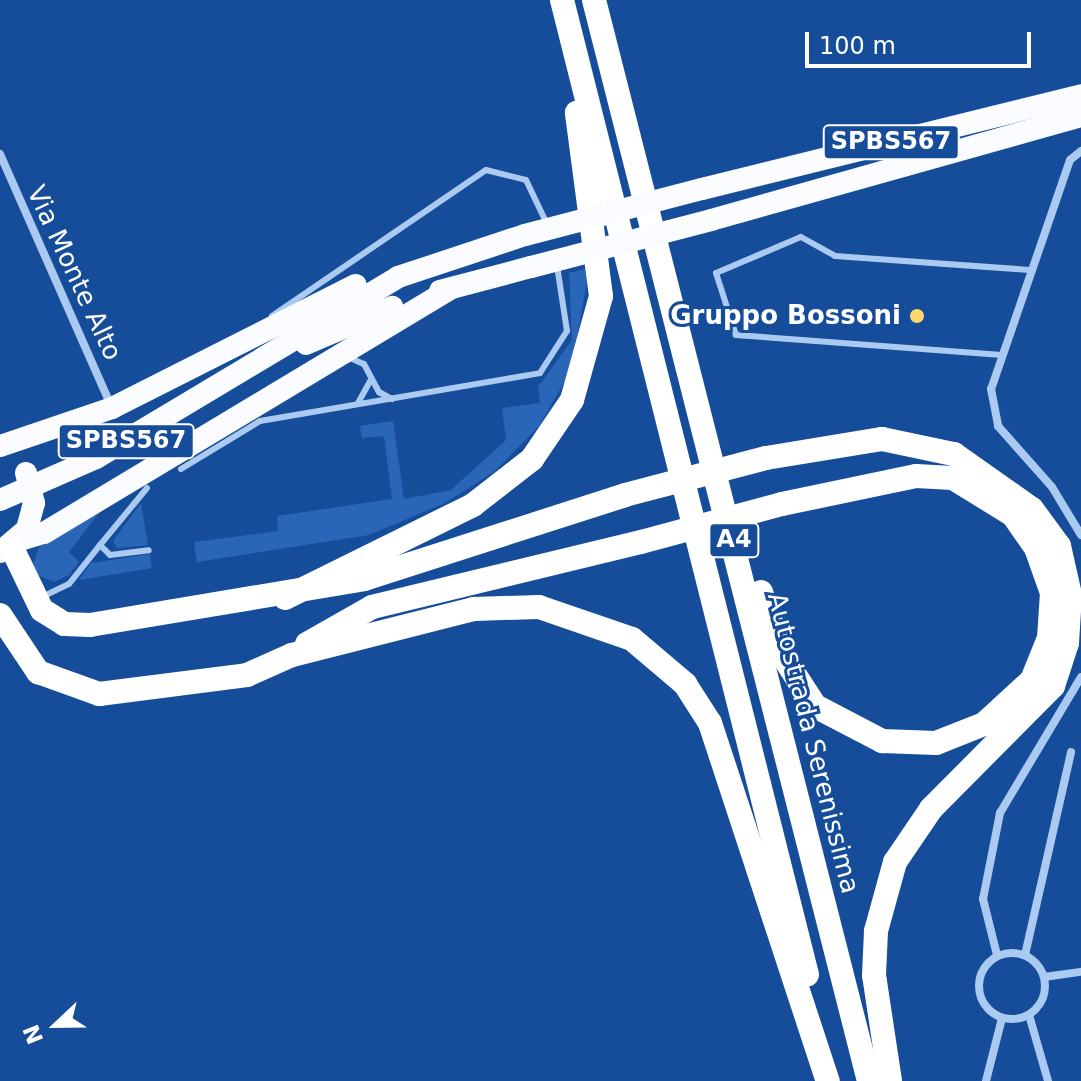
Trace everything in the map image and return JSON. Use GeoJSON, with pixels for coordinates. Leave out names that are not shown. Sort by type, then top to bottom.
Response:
{"type":"FeatureCollection","features":[{"type":"Feature","properties":{"kind":"highway"},"geometry":{"type":"LineString","coordinates":[[285,598],[473,505],[532,459],[572,400],[597,324],[601,263],[562,0]]}},
{"type":"Feature","properties":{"kind":"highway","name":"A4"},"geometry":{"type":"LineString","coordinates":[[562,0],[831,1081]]}},
{"type":"Feature","properties":{"kind":"highway","name":"Autostrada Serenissima"},"geometry":{"type":"LineString","coordinates":[[594,0],[869,1081]]}},
{"type":"Feature","properties":{"kind":"highway","name":"SPBS567"},"geometry":{"type":"LineString","coordinates":[[0,500],[96,458],[246,371],[329,316],[430,263],[702,189],[1081,95]]}},
{"type":"Feature","properties":{"kind":"highway","name":"SPBS567"},"geometry":{"type":"LineString","coordinates":[[246,371],[452,288],[711,220],[1081,116]]}},
{"type":"Feature","properties":{"kind":"highway"},"geometry":{"type":"LineString","coordinates":[[9,546],[34,503],[26,473],[0,448],[112,408],[351,287],[430,263]]}},
{"type":"Feature","properties":{"kind":"highway"},"geometry":{"type":"LineString","coordinates":[[9,546],[78,513],[299,373],[452,288]]}},
{"type":"Feature","properties":{"kind":"highway"},"geometry":{"type":"LineString","coordinates":[[9,546],[26,590],[53,619],[78,625],[285,598],[625,495],[766,458],[882,439],[954,454],[1032,509],[1059,546],[1070,595],[1067,643],[1053,686],[931,809],[895,862],[876,931],[874,975],[890,1081]]}},
{"type":"Feature","properties":{"kind":"highway"},"geometry":{"type":"LineString","coordinates":[[292,655],[372,607],[641,542],[782,504],[916,476],[953,478],[1003,508],[1036,548],[1052,593],[1049,638],[1032,680],[984,724],[936,743],[882,741],[838,724],[815,706],[784,658],[710,448]]}},
{"type":"Feature","properties":{"kind":"highway"},"geometry":{"type":"LineString","coordinates":[[0,615],[38,672],[99,694],[235,678],[292,655],[406,623],[506,606],[574,615],[651,652],[685,684],[710,723],[831,1081]]}},
{"type":"Feature","properties":{"kind":"street"},"geometry":{"type":"LineString","coordinates":[[1081,151],[1070,160],[991,389],[998,426],[1052,487],[1081,535]]}},
{"type":"Feature","properties":{"kind":"street","name":"Via Monte Alto"},"geometry":{"type":"LineString","coordinates":[[0,154],[112,408]]}},
{"type":"Feature","properties":{"kind":"street"},"geometry":{"type":"LineString","coordinates":[[997,955],[1025,955],[1044,977],[1043,999],[1029,1015],[1002,1018],[984,1004],[978,982],[997,955],[983,899],[991,841],[1017,778],[1081,677]]}},
{"type":"Feature","properties":{"kind":"street"},"geometry":{"type":"LineString","coordinates":[[1025,955],[1071,752]]}},
{"type":"Feature","properties":{"kind":"street"},"geometry":{"type":"LineString","coordinates":[[1044,977],[1081,972]]}},
{"type":"Feature","properties":{"kind":"street"},"geometry":{"type":"LineString","coordinates":[[1029,1015],[1048,1081]]}},
{"type":"Feature","properties":{"kind":"street"},"geometry":{"type":"LineString","coordinates":[[986,1081],[1002,1018]]}},
{"type":"Feature","properties":{"kind":"lane"},"geometry":{"type":"LineString","coordinates":[[181,469],[260,421],[531,378],[560,351],[567,308],[542,203],[514,172],[471,176],[195,367]]}},
{"type":"Feature","properties":{"kind":"lane"},"geometry":{"type":"LineString","coordinates":[[1002,355],[736,335],[716,273],[801,237],[835,256],[1030,270]]}},
{"type":"Feature","properties":{"kind":"lane"},"geometry":{"type":"LineString","coordinates":[[299,373],[349,357],[385,397],[401,399]]}},
{"type":"Feature","properties":{"kind":"lane"},"geometry":{"type":"LineString","coordinates":[[351,406],[369,393],[371,378]]}},
{"type":"Feature","properties":{"kind":"lane"},"geometry":{"type":"LineString","coordinates":[[26,590],[44,597],[59,592],[147,488]]}},
{"type":"Feature","properties":{"kind":"lane"},"geometry":{"type":"LineString","coordinates":[[100,545],[110,555],[149,550]]}},
{"type":"Feature","properties":{"kind":"shaded area"},"geometry":{"type":"Polygon","coordinates":[[[589,268],[572,368],[540,425],[495,471],[445,503],[369,535],[197,562],[194,542],[278,531],[277,516],[392,499],[384,436],[362,438],[360,426],[393,421],[404,499],[451,490],[506,440],[502,408],[540,403],[538,387],[572,340],[569,273],[589,268]]]}},
{"type":"Feature","properties":{"kind":"shaded area"},"geometry":{"type":"Polygon","coordinates":[[[109,500],[69,552],[79,562],[69,575],[54,582],[38,575],[33,564],[40,545],[109,500]]]}},
{"type":"Feature","properties":{"kind":"shaded area"},"geometry":{"type":"Polygon","coordinates":[[[141,503],[148,545],[117,548],[113,541],[141,503]]]}},
{"type":"Feature","properties":{"kind":"shaded area"},"geometry":{"type":"Polygon","coordinates":[[[150,554],[152,568],[79,580],[91,563],[150,554]]]}},
{"type":"Feature","properties":{"kind":"place","name":"Gruppo Bossoni"},"geometry":{"type":"Point","coordinates":[917,316]}}]}
